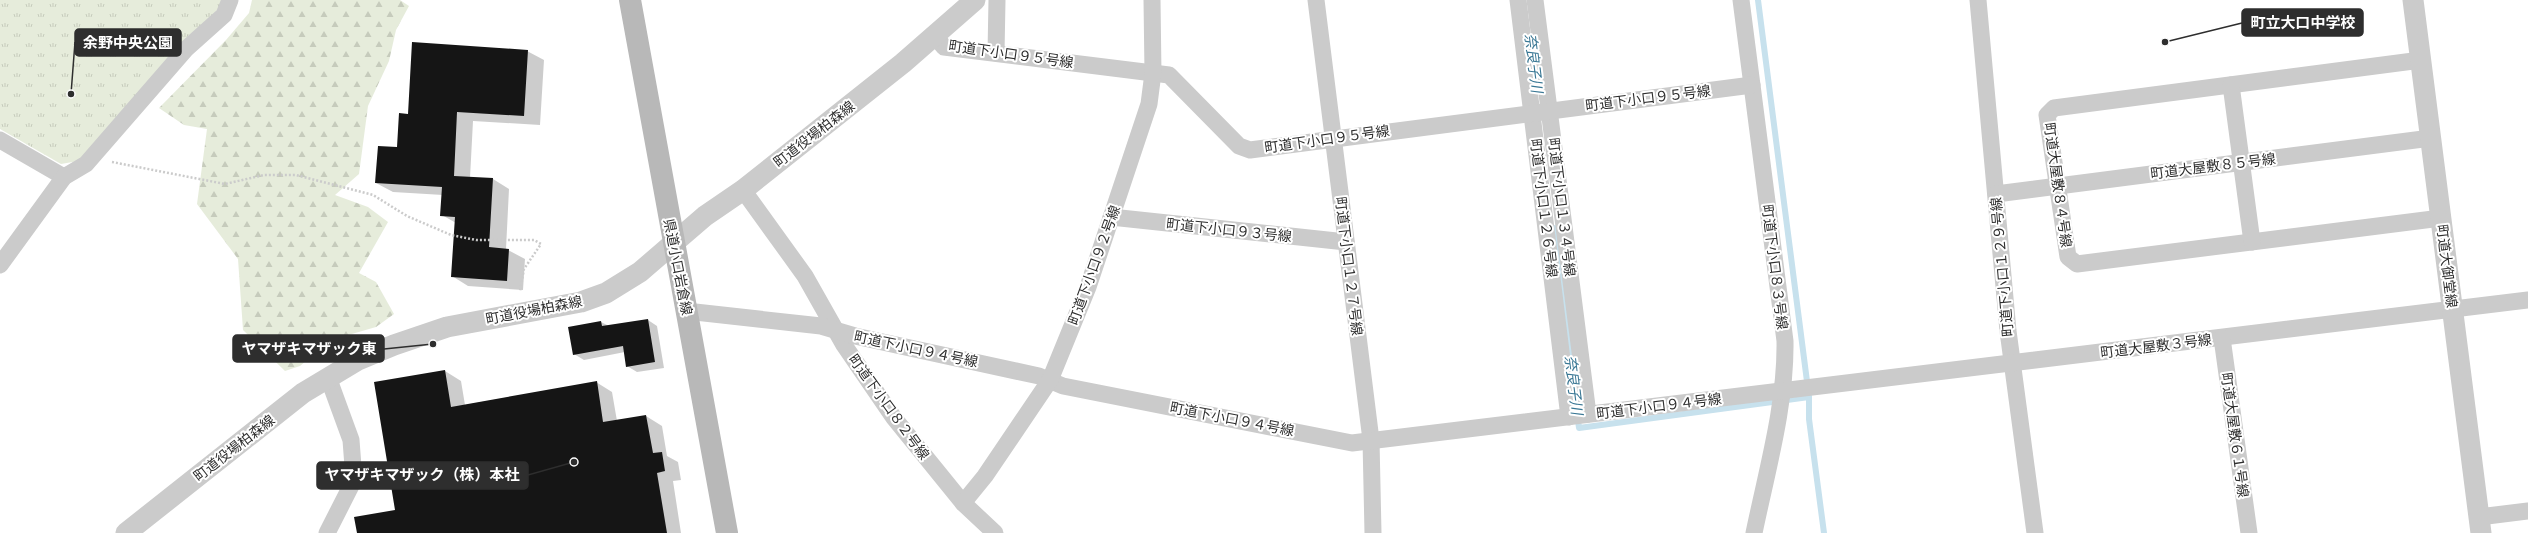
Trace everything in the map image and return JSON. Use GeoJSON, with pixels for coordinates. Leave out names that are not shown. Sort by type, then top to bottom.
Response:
{"type":"FeatureCollection","features":[{"type":"Feature","properties":{"kind":"main road","name":"県道小口岩倉線"},"geometry":{"type":"LineString","coordinates":[[630,0],[673,244],[727,533]]}},
{"type":"Feature","properties":{"kind":"street"},"geometry":{"type":"LineString","coordinates":[[0,265],[64,177],[86,164],[186,49],[224,15],[230,0]]}},
{"type":"Feature","properties":{"kind":"street","name":"町道役場柏森線"},"geometry":{"type":"LineString","coordinates":[[126,533],[303,393],[328,377],[382,349],[441,329],[588,300],[606,292],[640,272],[705,216],[743,190],[935,36],[975,0]]}},
{"type":"Feature","properties":{"kind":"street"},"geometry":{"type":"LineString","coordinates":[[996,53],[997,0]]}},
{"type":"Feature","properties":{"kind":"street","name":"町道下小口９２号線"},"geometry":{"type":"LineString","coordinates":[[963,503],[985,476],[1050,380],[1088,287],[1149,104],[1153,73],[1152,0]]}},
{"type":"Feature","properties":{"kind":"street","name":"町道下小口１２７号線"},"geometry":{"type":"LineString","coordinates":[[1316,0],[1371,440],[1373,533]]}},
{"type":"Feature","properties":{"kind":"street","name":"町道下小口１２６号線"},"geometry":{"type":"LineString","coordinates":[[1518,0],[1569,417]]}},
{"type":"Feature","properties":{"kind":"street","name":"町道下小口１３４号線"},"geometry":{"type":"LineString","coordinates":[[1535,0],[1588,414]]}},
{"type":"Feature","properties":{"kind":"street","name":"町道下小口８３号線"},"geometry":{"type":"LineString","coordinates":[[1741,0],[1784,341],[1783,391],[1754,533]]}},
{"type":"Feature","properties":{"kind":"street","name":"町道下小口１２９号線"},"geometry":{"type":"LineString","coordinates":[[1978,0],[2012,363],[2035,533]]}},
{"type":"Feature","properties":{"kind":"street","name":"町道大御堂線"},"geometry":{"type":"LineString","coordinates":[[2413,0],[2480,525]]}},
{"type":"Feature","properties":{"kind":"street","name":"町道下小口９５号線"},"geometry":{"type":"LineString","coordinates":[[935,36],[944,47],[1169,75],[1239,146],[1250,150],[1752,85]]}},
{"type":"Feature","properties":{"kind":"street","name":"町道大屋敷８４号線"},"geometry":{"type":"LineString","coordinates":[[2421,60],[2054,108],[2047,115],[2068,257],[2077,264],[2441,218]]}},
{"type":"Feature","properties":{"kind":"street"},"geometry":{"type":"LineString","coordinates":[[2231,84],[2252,242]]}},
{"type":"Feature","properties":{"kind":"street","name":"町道大屋敷８５号線"},"geometry":{"type":"LineString","coordinates":[[1996,194],[2431,138]]}},
{"type":"Feature","properties":{"kind":"street"},"geometry":{"type":"LineString","coordinates":[[0,140],[64,177]]}},
{"type":"Feature","properties":{"kind":"street","name":"町道下小口８２号線"},"geometry":{"type":"LineString","coordinates":[[743,190],[805,276],[836,330],[894,418],[963,503],[995,533]]}},
{"type":"Feature","properties":{"kind":"street","name":"町道下小口９３号線"},"geometry":{"type":"LineString","coordinates":[[1111,217],[1346,242]]}},
{"type":"Feature","properties":{"kind":"street","name":"町道大屋敷３号線"},"geometry":{"type":"LineString","coordinates":[[1783,391],[2528,300]]}},
{"type":"Feature","properties":{"kind":"street","name":"町道下小口９４号線"},"geometry":{"type":"LineString","coordinates":[[686,311],[821,326],[1040,376],[1063,386],[1352,443],[1783,391]]}},
{"type":"Feature","properties":{"kind":"street","name":"町道大屋敷６１号線"},"geometry":{"type":"LineString","coordinates":[[2222,338],[2249,533]]}},
{"type":"Feature","properties":{"kind":"street"},"geometry":{"type":"LineString","coordinates":[[327,533],[354,480],[351,440],[328,377]]}},
{"type":"Feature","properties":{"kind":"street"},"geometry":{"type":"LineString","coordinates":[[2480,525],[2528,510]]}},
{"type":"Feature","properties":{"kind":"path"},"geometry":{"type":"LineString","coordinates":[[91,158],[225,184],[264,175],[296,175],[373,195],[407,216],[451,235],[476,240],[534,240],[541,244],[524,269],[520,291]]}},
{"type":"Feature","properties":{"kind":"green space"},"geometry":{"type":"Polygon","coordinates":[[[0,0],[226,0],[84,160],[61,164],[0,129],[0,0]]]}},
{"type":"Feature","properties":{"kind":"green space"},"geometry":{"type":"Polygon","coordinates":[[[252,0],[400,0],[409,6],[396,30],[389,61],[368,106],[359,174],[335,195],[368,207],[388,222],[359,273],[376,282],[394,314],[376,327],[331,340],[300,366],[285,371],[243,330],[238,259],[197,204],[207,129],[184,125],[159,108],[226,40],[249,13],[252,0]]]}},
{"type":"Feature","properties":{"kind":"building"},"geometry":{"type":"Polygon","coordinates":[[[412,42],[528,50],[524,116],[457,112],[454,176],[493,178],[489,247],[509,249],[507,281],[451,277],[455,217],[440,216],[442,187],[375,183],[378,146],[397,147],[399,113],[408,114],[412,42]]]}},
{"type":"Feature","properties":{"kind":"building"},"geometry":{"type":"Polygon","coordinates":[[[648,319],[655,362],[626,367],[623,346],[573,355],[568,327],[601,321],[602,326],[648,319]]]}},
{"type":"Feature","properties":{"kind":"building"},"geometry":{"type":"Polygon","coordinates":[[[445,370],[451,407],[597,381],[603,422],[646,415],[653,453],[662,452],[665,471],[657,473],[667,533],[357,533],[354,517],[395,510],[374,382],[445,370]]]}},
{"type":"Feature","properties":{"kind":"waterway"},"geometry":{"type":"LineString","coordinates":[[1758,0],[1809,397],[1809,419],[1824,533]]}},
{"type":"Feature","properties":{"kind":"waterway","name":"奈良子川"},"geometry":{"type":"LineString","coordinates":[[1554,228],[1579,428],[1809,397]]}},
{"type":"Feature","properties":{"kind":"place","name":"町立大口中学校"},"geometry":{"type":"Point","coordinates":[2165,42]}},
{"type":"Feature","properties":{"kind":"place","name":"余野中央公園"},"geometry":{"type":"Point","coordinates":[71,94]}},
{"type":"Feature","properties":{"kind":"place","name":"ヤマザキマザック東"},"geometry":{"type":"Point","coordinates":[433,344]}},
{"type":"Feature","properties":{"kind":"place","name":"ヤマザキマザック（株）本社"},"geometry":{"type":"Point","coordinates":[574,462]}}]}
